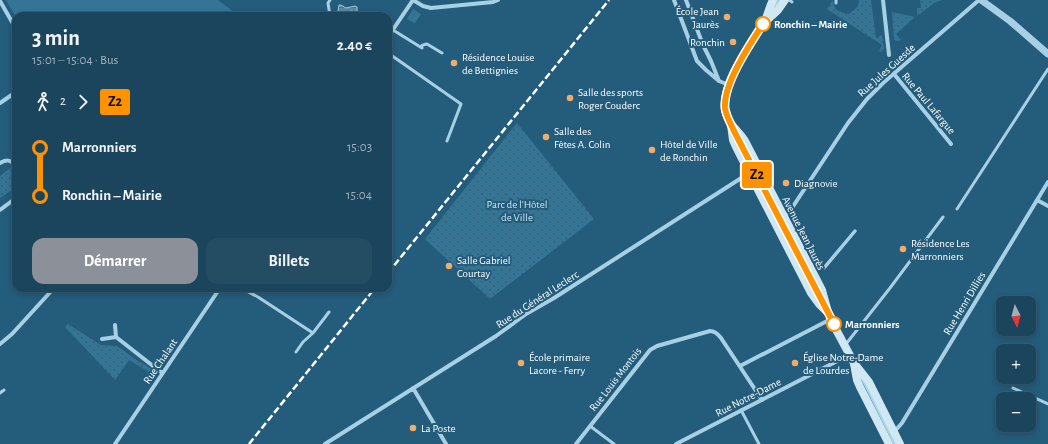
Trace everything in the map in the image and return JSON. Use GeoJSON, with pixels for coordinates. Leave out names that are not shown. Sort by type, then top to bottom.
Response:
{"type":"FeatureCollection","features":[{"type":"Feature","properties":{"kind":"main road"},"geometry":{"type":"LineString","coordinates":[[764,23],[773,0]]}},
{"type":"Feature","properties":{"kind":"main road"},"geometry":{"type":"LineString","coordinates":[[764,23],[789,1]]}},
{"type":"Feature","properties":{"kind":"main road","name":"Avenue Jean Jaurès"},"geometry":{"type":"LineString","coordinates":[[764,23],[741,60],[729,85],[725,97],[726,113],[731,125],[744,139],[754,171],[779,218],[811,293],[829,316],[849,355],[866,378],[900,444]]}},
{"type":"Feature","properties":{"kind":"main road","name":"Avenue Jean Jaurès"},"geometry":{"type":"LineString","coordinates":[[779,218],[815,272],[829,316]]}},
{"type":"Feature","properties":{"kind":"main road","name":"Avenue Jean Jaurès"},"geometry":{"type":"LineString","coordinates":[[854,363],[858,383],[889,444]]}},
{"type":"Feature","properties":{"kind":"street"},"geometry":{"type":"LineString","coordinates":[[393,30],[413,0],[423,6],[431,8],[493,2],[498,0]]}},
{"type":"Feature","properties":{"kind":"street"},"geometry":{"type":"LineString","coordinates":[[674,0],[697,61],[719,81],[729,85]]}},
{"type":"Feature","properties":{"kind":"street"},"geometry":{"type":"LineString","coordinates":[[686,0],[703,45],[719,81]]}},
{"type":"Feature","properties":{"kind":"street"},"geometry":{"type":"LineString","coordinates":[[883,0],[889,55]]}},
{"type":"Feature","properties":{"kind":"street"},"geometry":{"type":"LineString","coordinates":[[980,0],[1010,21],[1048,54]]}},
{"type":"Feature","properties":{"kind":"street","name":"Rue Jules Guesde"},"geometry":{"type":"LineString","coordinates":[[779,218],[790,211],[859,108],[876,90],[980,0]]}},
{"type":"Feature","properties":{"kind":"street"},"geometry":{"type":"LineString","coordinates":[[0,1],[12,22]]}},
{"type":"Feature","properties":{"kind":"street","name":"Rue Paul Lafargue"},"geometry":{"type":"LineString","coordinates":[[894,74],[951,144]]}},
{"type":"Feature","properties":{"kind":"street"},"geometry":{"type":"LineString","coordinates":[[0,103],[12,95]]}},
{"type":"Feature","properties":{"kind":"street"},"geometry":{"type":"LineString","coordinates":[[0,163],[9,160],[12,162]]}},
{"type":"Feature","properties":{"kind":"street","name":"Rue du Général Leclerc"},"geometry":{"type":"LineString","coordinates":[[325,444],[496,336],[526,314],[554,298],[754,171]]}},
{"type":"Feature","properties":{"kind":"street","name":"Rue Henri Dillies"},"geometry":{"type":"LineString","coordinates":[[894,432],[902,423],[1048,182]]}},
{"type":"Feature","properties":{"kind":"street"},"geometry":{"type":"LineString","coordinates":[[1037,200],[1048,206]]}},
{"type":"Feature","properties":{"kind":"street"},"geometry":{"type":"LineString","coordinates":[[0,210],[12,201]]}},
{"type":"Feature","properties":{"kind":"street"},"geometry":{"type":"LineString","coordinates":[[824,268],[855,231]]}},
{"type":"Feature","properties":{"kind":"street"},"geometry":{"type":"LineString","coordinates":[[0,344],[12,334],[50,292]]}},
{"type":"Feature","properties":{"kind":"street","name":"Rue Chalant"},"geometry":{"type":"LineString","coordinates":[[115,444],[217,292]]}},
{"type":"Feature","properties":{"kind":"street"},"geometry":{"type":"LineString","coordinates":[[740,366],[829,316]]}},
{"type":"Feature","properties":{"kind":"street"},"geometry":{"type":"LineString","coordinates":[[115,325],[116,337]]}},
{"type":"Feature","properties":{"kind":"street","name":"Rue Louis Montois"},"geometry":{"type":"LineString","coordinates":[[576,444],[650,350],[656,346],[710,331],[718,333],[762,400]]}},
{"type":"Feature","properties":{"kind":"street"},"geometry":{"type":"LineString","coordinates":[[102,339],[116,337],[162,373]]}},
{"type":"Feature","properties":{"kind":"street","name":"Rue Notre-Dame"},"geometry":{"type":"LineString","coordinates":[[676,444],[849,355]]}},
{"type":"Feature","properties":{"kind":"street"},"geometry":{"type":"LineString","coordinates":[[413,388],[446,444]]}},
{"type":"Feature","properties":{"kind":"street"},"geometry":{"type":"LineString","coordinates":[[332,440],[334,444]]}},
{"type":"Feature","properties":{"kind":"lane"},"geometry":{"type":"LineString","coordinates":[[329,12],[328,3],[330,0]]}},
{"type":"Feature","properties":{"kind":"lane"},"geometry":{"type":"LineString","coordinates":[[764,23],[779,0]]}},
{"type":"Feature","properties":{"kind":"lane"},"geometry":{"type":"LineString","coordinates":[[393,30],[421,48],[423,45],[427,44],[442,53]]}},
{"type":"Feature","properties":{"kind":"lane"},"geometry":{"type":"LineString","coordinates":[[392,56],[461,104],[447,141]]}},
{"type":"Feature","properties":{"kind":"lane"},"geometry":{"type":"LineString","coordinates":[[957,209],[1048,69]]}},
{"type":"Feature","properties":{"kind":"lane"},"geometry":{"type":"LineString","coordinates":[[845,346],[943,216]]}},
{"type":"Feature","properties":{"kind":"lane"},"geometry":{"type":"LineString","coordinates":[[249,292],[313,333]]}},
{"type":"Feature","properties":{"kind":"lane"},"geometry":{"type":"LineString","coordinates":[[296,352],[330,312]]}},
{"type":"Feature","properties":{"kind":"lane"},"geometry":{"type":"LineString","coordinates":[[854,363],[895,444]]}},
{"type":"Feature","properties":{"kind":"lane"},"geometry":{"type":"LineString","coordinates":[[1013,388],[1048,404]]}},
{"type":"Feature","properties":{"kind":"lane"},"geometry":{"type":"LineString","coordinates":[[0,392],[4,390]]}},
{"type":"Feature","properties":{"kind":"lane"},"geometry":{"type":"LineString","coordinates":[[741,410],[759,444]]}},
{"type":"Feature","properties":{"kind":"lane"},"geometry":{"type":"LineString","coordinates":[[590,426],[614,444]]}},
{"type":"Feature","properties":{"kind":"green space"},"geometry":{"type":"Polygon","coordinates":[[[6,0],[218,0],[234,12],[13,12],[6,0]]]}},
{"type":"Feature","properties":{"kind":"green space"},"geometry":{"type":"Polygon","coordinates":[[[833,0],[836,9],[843,13],[849,14],[857,7],[859,0],[871,0],[876,38],[882,35],[883,51],[879,51],[882,45],[827,9],[833,0]]]}},
{"type":"Feature","properties":{"kind":"green space"},"geometry":{"type":"Polygon","coordinates":[[[920,0],[942,0],[934,3],[917,16],[917,8],[921,8],[920,0]]]}},
{"type":"Feature","properties":{"kind":"green space"},"geometry":{"type":"Polygon","coordinates":[[[413,9],[421,14],[415,23],[407,19],[413,9]]]}},
{"type":"Feature","properties":{"kind":"green space"},"geometry":{"type":"Polygon","coordinates":[[[892,12],[915,17],[896,34],[901,40],[898,41],[894,40],[892,12]]]}},
{"type":"Feature","properties":{"kind":"green space","name":"Parc de l’Hôtel de Ville"},"geometry":{"type":"Polygon","coordinates":[[[517,123],[594,219],[490,299],[425,239],[517,123]]]}},
{"type":"Feature","properties":{"kind":"green space"},"geometry":{"type":"Polygon","coordinates":[[[10,168],[12,170],[12,190],[0,198],[0,176],[10,168]]]}},
{"type":"Feature","properties":{"kind":"green space"},"geometry":{"type":"Polygon","coordinates":[[[68,324],[101,345],[116,346],[120,348],[156,372],[154,375],[129,360],[115,380],[65,327],[68,324]]]}},
{"type":"Feature","properties":{"kind":"shaded area"},"geometry":{"type":"Polygon","coordinates":[[[339,5],[346,8],[357,7],[356,12],[338,11],[339,5]]]}},
{"type":"Feature","properties":{"kind":"railway"},"geometry":{"type":"LineString","coordinates":[[392,268],[609,0]]}},
{"type":"Feature","properties":{"kind":"railway"},"geometry":{"type":"LineString","coordinates":[[249,444],[372,292]]}},
{"type":"Feature","properties":{"kind":"bus line","name":"Z2"},"geometry":{"type":"LineString","coordinates":[[763,24],[741,60],[726,91],[726,113],[834,324]]}},
{"type":"Feature","properties":{"kind":"place","name":"École Jean Jaurès"},"geometry":{"type":"Point","coordinates":[727,17]}},
{"type":"Feature","properties":{"kind":"place","name":"Ronchin – Mairie"},"geometry":{"type":"Point","coordinates":[763,24]}},
{"type":"Feature","properties":{"kind":"place","name":"Ronchin"},"geometry":{"type":"Point","coordinates":[733,42]}},
{"type":"Feature","properties":{"kind":"place","name":"Résidence Louise de Bettignies"},"geometry":{"type":"Point","coordinates":[454,63]}},
{"type":"Feature","properties":{"kind":"place","name":"Salle des sports Roger Couderc"},"geometry":{"type":"Point","coordinates":[570,98]}},
{"type":"Feature","properties":{"kind":"place","name":"Salle des Fêtes A. Colin"},"geometry":{"type":"Point","coordinates":[546,137]}},
{"type":"Feature","properties":{"kind":"place","name":"Hôtel de Ville de Ronchin"},"geometry":{"type":"Point","coordinates":[652,150]}},
{"type":"Feature","properties":{"kind":"place","name":"Diagnovie"},"geometry":{"type":"Point","coordinates":[786,183]}},
{"type":"Feature","properties":{"kind":"place","name":"Résidence Les Marronniers"},"geometry":{"type":"Point","coordinates":[903,249]}},
{"type":"Feature","properties":{"kind":"place","name":"Salle Gabriel Courtay"},"geometry":{"type":"Point","coordinates":[449,266]}},
{"type":"Feature","properties":{"kind":"place","name":"Marronniers"},"geometry":{"type":"Point","coordinates":[834,324]}},
{"type":"Feature","properties":{"kind":"place","name":"École primaire Lacore - Ferry"},"geometry":{"type":"Point","coordinates":[521,363]}},
{"type":"Feature","properties":{"kind":"place","name":"Église Notre-Dame de Lourdes"},"geometry":{"type":"Point","coordinates":[795,363]}},
{"type":"Feature","properties":{"kind":"place","name":"La Poste"},"geometry":{"type":"Point","coordinates":[413,428]}}]}
